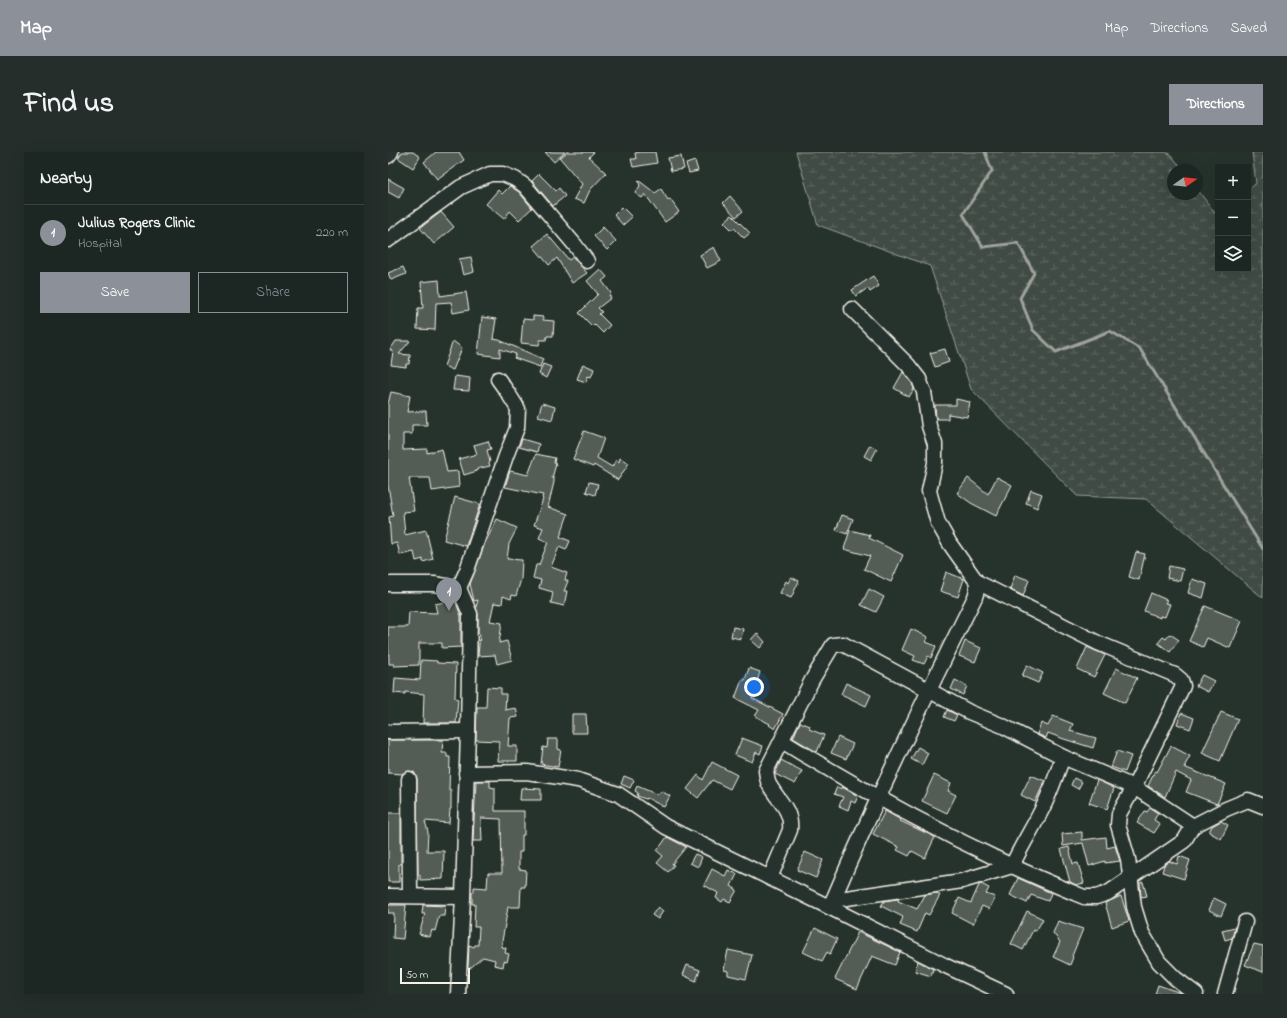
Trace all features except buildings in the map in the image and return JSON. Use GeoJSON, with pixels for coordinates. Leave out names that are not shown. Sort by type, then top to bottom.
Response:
{"type":"FeatureCollection","features":[{"type":"Feature","properties":{"kind":"street"},"geometry":{"type":"LineString","coordinates":[[388,156],[390,152]]}},
{"type":"Feature","properties":{"kind":"street"},"geometry":{"type":"LineString","coordinates":[[388,240],[461,187],[490,174],[503,174],[515,179],[525,186],[588,261]]}},
{"type":"Feature","properties":{"kind":"street"},"geometry":{"type":"LineString","coordinates":[[852,308],[908,365],[919,379],[924,392],[929,426],[935,444],[935,463],[929,491],[938,523],[950,544],[977,582],[1098,643],[1175,675],[1181,680],[1183,686],[1134,787],[1119,814],[1118,825],[1128,859],[1134,906],[1142,933],[1159,962],[1174,978],[1196,994]]}},
{"type":"Feature","properties":{"kind":"street"},"geometry":{"type":"LineString","coordinates":[[458,994],[463,897],[470,614],[459,588],[467,570],[517,428],[518,409],[498,379]]}},
{"type":"Feature","properties":{"kind":"street"},"geometry":{"type":"LineString","coordinates":[[831,904],[863,829],[928,691],[975,597],[977,582]]}},
{"type":"Feature","properties":{"kind":"street"},"geometry":{"type":"LineString","coordinates":[[388,584],[434,584],[459,588]]}},
{"type":"Feature","properties":{"kind":"street"},"geometry":{"type":"LineString","coordinates":[[770,878],[790,830],[791,822],[786,808],[769,784],[766,771],[812,680],[833,645],[843,644],[969,712],[1004,726],[1063,757],[1134,787],[1193,826]]}},
{"type":"Feature","properties":{"kind":"street"},"geometry":{"type":"LineString","coordinates":[[388,732],[468,731]]}},
{"type":"Feature","properties":{"kind":"street"},"geometry":{"type":"LineString","coordinates":[[782,741],[828,770],[948,835],[1012,866],[1084,898],[1096,897],[1108,893],[1130,876],[1184,841],[1193,826],[1219,812],[1248,800],[1263,806]]}},
{"type":"Feature","properties":{"kind":"street"},"geometry":{"type":"LineString","coordinates":[[831,904],[962,881],[1012,866],[1054,784],[1063,757]]}},
{"type":"Feature","properties":{"kind":"street"},"geometry":{"type":"LineString","coordinates":[[466,773],[527,772],[578,780],[618,794],[666,827],[770,878],[831,904],[939,963],[1006,994]]}},
{"type":"Feature","properties":{"kind":"street"},"geometry":{"type":"LineString","coordinates":[[409,779],[410,896]]}},
{"type":"Feature","properties":{"kind":"street"},"geometry":{"type":"LineString","coordinates":[[388,896],[463,897]]}},
{"type":"Feature","properties":{"kind":"street"},"geometry":{"type":"LineString","coordinates":[[1225,994],[1245,922]]}},
{"type":"Feature","properties":{"kind":"green space"},"geometry":{"type":"Polygon","coordinates":[[[796,152],[1166,152],[1171,155],[1178,164],[1167,164],[1167,200],[1203,200],[1203,197],[1215,213],[1215,272],[1251,272],[1251,188],[1256,183],[1252,152],[1263,152],[1263,598],[1146,499],[1077,496],[971,389],[930,266],[818,225],[796,152]]]}},
{"type":"Feature","properties":{"kind":"waterway"},"geometry":{"type":"LineString","coordinates":[[985,152],[992,171],[963,214],[983,247],[1018,243],[1034,273],[1020,298],[1033,330],[1056,352],[1110,331],[1140,349],[1263,549]]}},
{"type":"Feature","properties":{"kind":"place","name":"Julius Rogers Clinic"},"geometry":{"type":"Point","coordinates":[449,611]}}]}
